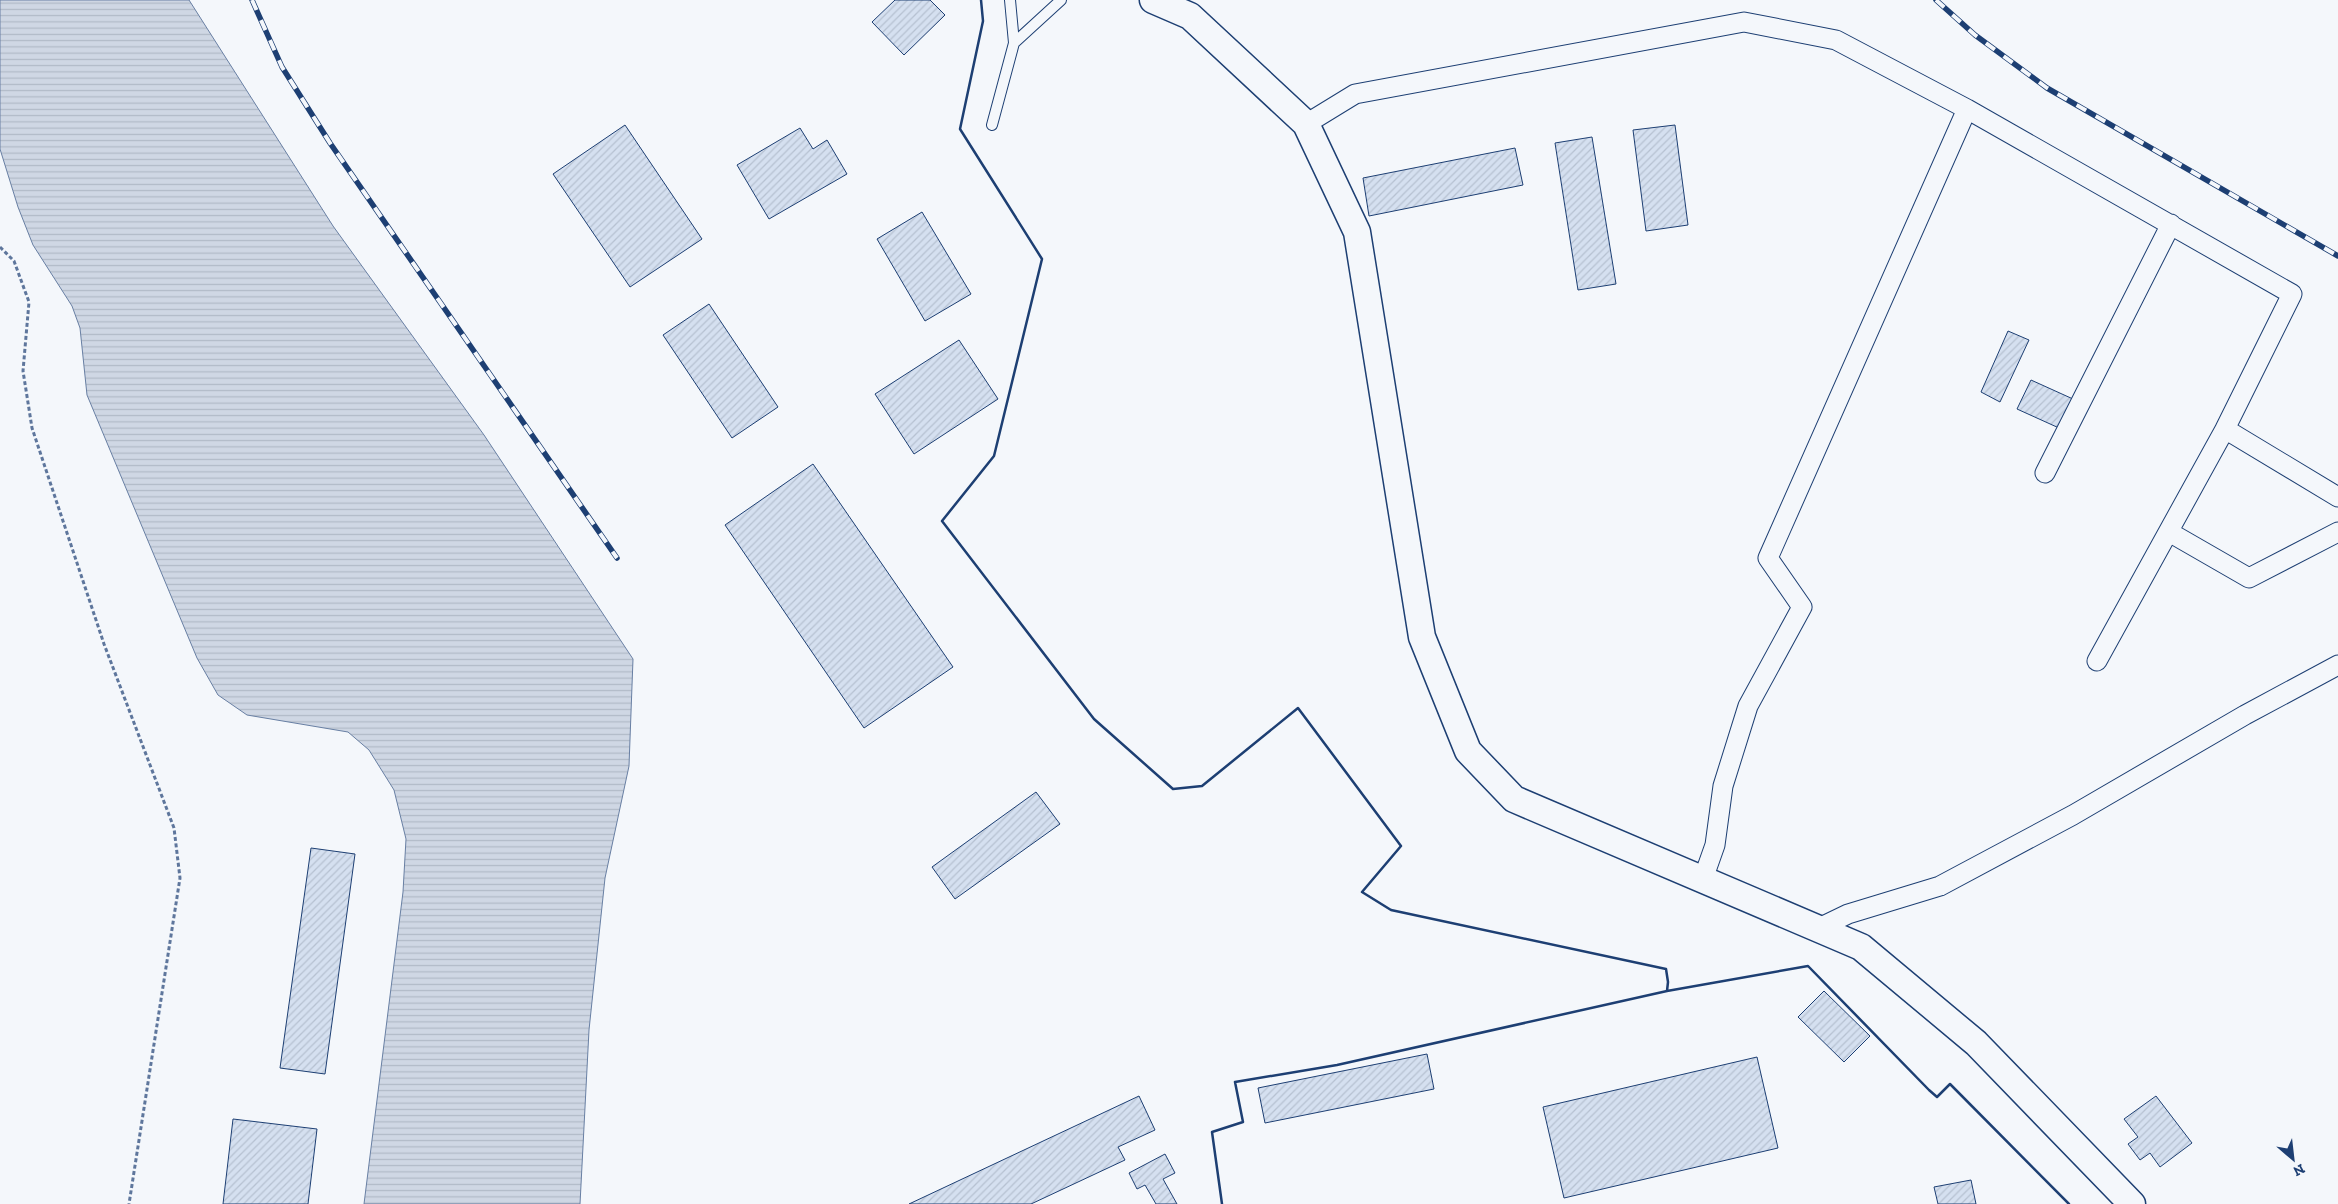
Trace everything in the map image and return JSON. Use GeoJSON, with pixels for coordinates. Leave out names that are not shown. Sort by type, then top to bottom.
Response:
{"type":"FeatureCollection","features":[{"type":"Feature","properties":{"kind":"street"},"geometry":{"type":"LineString","coordinates":[[1153,0],[1190,16],[1306,124],[1357,232],[1422,637],[1468,751],[1514,799],[1860,947],[1976,1043],[2132,1204]]}},
{"type":"Feature","properties":{"kind":"street"},"geometry":{"type":"LineString","coordinates":[[1306,124],[1355,94],[1744,22],[1836,40],[1967,109],[2292,294],[2225,429],[2097,661]]}},
{"type":"Feature","properties":{"kind":"street"},"geometry":{"type":"LineString","coordinates":[[1703,879],[1715,845],[1724,786],[1748,706],[1802,607],[1768,558],[1967,109]]}},
{"type":"Feature","properties":{"kind":"street"},"geometry":{"type":"LineString","coordinates":[[2044,473],[2171,224]]}},
{"type":"Feature","properties":{"kind":"street"},"geometry":{"type":"LineString","coordinates":[[2225,429],[2338,497]]}},
{"type":"Feature","properties":{"kind":"street"},"geometry":{"type":"LineString","coordinates":[[2169,532],[2249,578],[2338,532]]}},
{"type":"Feature","properties":{"kind":"street"},"geometry":{"type":"LineString","coordinates":[[1819,928],[1848,914],[1940,886],[2073,815],[2245,715],[2338,665]]}},
{"type":"Feature","properties":{"kind":"lane"},"geometry":{"type":"LineString","coordinates":[[992,126],[1014,43],[1010,0]]}},
{"type":"Feature","properties":{"kind":"lane"},"geometry":{"type":"LineString","coordinates":[[1014,43],[1061,0]]}},
{"type":"Feature","properties":{"kind":"path"},"geometry":{"type":"LineString","coordinates":[[0,247],[14,261],[29,302],[23,371],[32,428],[104,644],[174,828],[180,878],[129,1204]]}},
{"type":"Feature","properties":{"kind":"shaded area"},"geometry":{"type":"Polygon","coordinates":[[[0,0],[189,0],[333,226],[484,435],[633,659],[629,766],[605,878],[589,1030],[580,1204],[364,1204],[403,892],[406,839],[394,790],[369,750],[348,732],[247,715],[218,695],[197,658],[87,395],[80,328],[72,306],[33,245],[18,207],[0,149],[0,0]]]}},
{"type":"Feature","properties":{"kind":"building"},"geometry":{"type":"Polygon","coordinates":[[[895,0],[930,0],[945,15],[904,55],[872,22],[895,0]]]}},
{"type":"Feature","properties":{"kind":"building"},"geometry":{"type":"Polygon","coordinates":[[[625,125],[702,239],[630,287],[553,174],[625,125]]]}},
{"type":"Feature","properties":{"kind":"building"},"geometry":{"type":"Polygon","coordinates":[[[1675,125],[1688,225],[1646,231],[1633,130],[1675,125]]]}},
{"type":"Feature","properties":{"kind":"building"},"geometry":{"type":"Polygon","coordinates":[[[800,128],[813,149],[827,140],[847,174],[769,219],[737,165],[800,128]]]}},
{"type":"Feature","properties":{"kind":"building"},"geometry":{"type":"Polygon","coordinates":[[[1592,137],[1616,284],[1578,290],[1555,143],[1592,137]]]}},
{"type":"Feature","properties":{"kind":"building"},"geometry":{"type":"Polygon","coordinates":[[[1515,148],[1523,185],[1369,216],[1363,178],[1515,148]]]}},
{"type":"Feature","properties":{"kind":"building"},"geometry":{"type":"Polygon","coordinates":[[[922,212],[971,294],[925,321],[877,239],[922,212]]]}},
{"type":"Feature","properties":{"kind":"building"},"geometry":{"type":"Polygon","coordinates":[[[709,304],[778,407],[732,438],[663,335],[709,304]]]}},
{"type":"Feature","properties":{"kind":"building"},"geometry":{"type":"Polygon","coordinates":[[[2008,331],[2029,340],[2000,402],[1981,392],[2008,331]]]}},
{"type":"Feature","properties":{"kind":"building"},"geometry":{"type":"Polygon","coordinates":[[[959,340],[998,399],[914,454],[875,394],[959,340]]]}},
{"type":"Feature","properties":{"kind":"building"},"geometry":{"type":"Polygon","coordinates":[[[2031,380],[2073,399],[2059,428],[2017,409],[2031,380]]]}},
{"type":"Feature","properties":{"kind":"building"},"geometry":{"type":"Polygon","coordinates":[[[813,464],[953,667],[864,728],[725,525],[813,464]]]}},
{"type":"Feature","properties":{"kind":"building"},"geometry":{"type":"Polygon","coordinates":[[[1036,792],[1060,824],[955,899],[932,867],[1036,792]]]}},
{"type":"Feature","properties":{"kind":"building"},"geometry":{"type":"Polygon","coordinates":[[[311,848],[355,854],[325,1074],[280,1068],[311,848]]]}},
{"type":"Feature","properties":{"kind":"building"},"geometry":{"type":"Polygon","coordinates":[[[1824,991],[1870,1036],[1844,1062],[1798,1017],[1824,991]]]}},
{"type":"Feature","properties":{"kind":"building"},"geometry":{"type":"Polygon","coordinates":[[[1427,1054],[1434,1089],[1265,1123],[1258,1088],[1427,1054]]]}},
{"type":"Feature","properties":{"kind":"building"},"geometry":{"type":"Polygon","coordinates":[[[1757,1057],[1778,1148],[1564,1198],[1543,1107],[1757,1057]]]}},
{"type":"Feature","properties":{"kind":"building"},"geometry":{"type":"Polygon","coordinates":[[[1139,1096],[1155,1130],[1118,1147],[1125,1160],[1031,1204],[909,1204],[1139,1096]]]}},
{"type":"Feature","properties":{"kind":"building"},"geometry":{"type":"Polygon","coordinates":[[[2156,1096],[2192,1143],[2160,1167],[2150,1153],[2140,1160],[2128,1144],[2138,1137],[2124,1119],[2156,1096]]]}},
{"type":"Feature","properties":{"kind":"building"},"geometry":{"type":"Polygon","coordinates":[[[233,1119],[317,1129],[308,1204],[223,1204],[233,1119]]]}},
{"type":"Feature","properties":{"kind":"building"},"geometry":{"type":"Polygon","coordinates":[[[1165,1154],[1175,1173],[1163,1179],[1177,1204],[1156,1204],[1145,1185],[1137,1189],[1129,1173],[1165,1154]]]}},
{"type":"Feature","properties":{"kind":"building"},"geometry":{"type":"Polygon","coordinates":[[[1971,1180],[1976,1204],[1938,1204],[1934,1187],[1971,1180]]]}},
{"type":"Feature","properties":{"kind":"railway"},"geometry":{"type":"LineString","coordinates":[[252,0],[282,67],[330,143],[617,558]]}},
{"type":"Feature","properties":{"kind":"railway"},"geometry":{"type":"LineString","coordinates":[[1936,0],[1975,35],[2047,88],[2338,256]]}},
{"type":"Feature","properties":{"kind":"wall"},"geometry":{"type":"LineString","coordinates":[[981,0],[983,21],[960,129],[1042,259],[994,456],[942,521],[1094,719],[1173,789],[1202,786],[1298,708],[1401,846],[1362,892],[1391,910],[1666,969],[1667,991]]}},
{"type":"Feature","properties":{"kind":"wall"},"geometry":{"type":"LineString","coordinates":[[1222,1204],[1212,1132],[1243,1122],[1235,1082],[1337,1065],[1667,991],[1808,966],[1929,1090],[1937,1097],[1950,1084],[2069,1204]]}}]}
